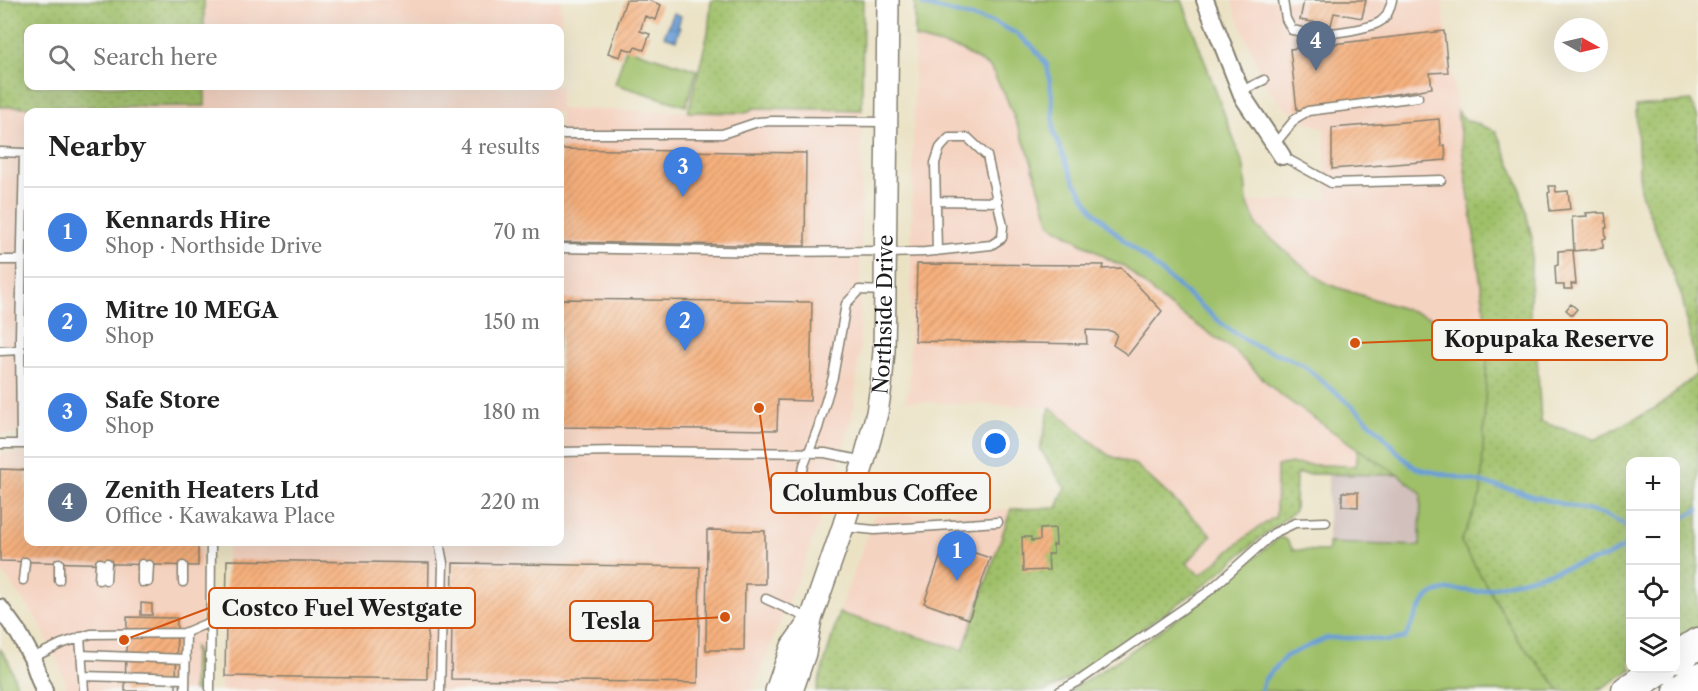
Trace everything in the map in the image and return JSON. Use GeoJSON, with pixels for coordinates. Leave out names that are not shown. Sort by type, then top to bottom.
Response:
{"type":"FeatureCollection","features":[{"type":"Feature","properties":{"kind":"highway"},"geometry":{"type":"LineString","coordinates":[[1680,655],[1698,643]]}},
{"type":"Feature","properties":{"kind":"highway"},"geometry":{"type":"LineString","coordinates":[[1627,691],[1654,673]]}},
{"type":"Feature","properties":{"kind":"highway"},"geometry":{"type":"LineString","coordinates":[[1678,691],[1698,678]]}},
{"type":"Feature","properties":{"kind":"street","name":"Northside Drive"},"geometry":{"type":"LineString","coordinates":[[792,691],[805,653],[811,619],[864,461],[877,413],[881,386],[884,351],[888,0]]}},
{"type":"Feature","properties":{"kind":"street"},"geometry":{"type":"LineString","coordinates":[[1205,0],[1241,91],[1278,150]]}},
{"type":"Feature","properties":{"kind":"street"},"geometry":{"type":"LineString","coordinates":[[0,608],[20,634],[44,691]]}},
{"type":"Feature","properties":{"kind":"street","name":"Northside Drive"},"geometry":{"type":"LineString","coordinates":[[776,691],[792,646],[811,619]]}},
{"type":"Feature","properties":{"kind":"lane"},"geometry":{"type":"LineString","coordinates":[[1284,0],[1286,19],[1292,30],[1314,34],[1373,25],[1382,21],[1392,0]]}},
{"type":"Feature","properties":{"kind":"lane"},"geometry":{"type":"LineString","coordinates":[[1241,91],[1264,80]]}},
{"type":"Feature","properties":{"kind":"lane"},"geometry":{"type":"LineString","coordinates":[[1418,97],[1308,111],[1296,118],[1278,150],[1331,183],[1441,180]]}},
{"type":"Feature","properties":{"kind":"lane"},"geometry":{"type":"LineString","coordinates":[[564,134],[722,134],[758,122],[886,122]]}},
{"type":"Feature","properties":{"kind":"lane"},"geometry":{"type":"LineString","coordinates":[[564,248],[885,252],[937,250],[991,245],[1002,238],[1003,226],[998,202],[987,156],[968,138],[949,138],[940,148],[935,163],[937,250]]}},
{"type":"Feature","properties":{"kind":"lane"},"geometry":{"type":"LineString","coordinates":[[0,152],[24,153],[21,350],[24,420]]}},
{"type":"Feature","properties":{"kind":"lane"},"geometry":{"type":"LineString","coordinates":[[936,201],[998,202]]}},
{"type":"Feature","properties":{"kind":"lane"},"geometry":{"type":"LineString","coordinates":[[0,260],[22,260]]}},
{"type":"Feature","properties":{"kind":"lane"},"geometry":{"type":"LineString","coordinates":[[792,484],[798,482],[802,476],[833,377],[846,304],[859,290],[885,291]]}},
{"type":"Feature","properties":{"kind":"lane"},"geometry":{"type":"LineString","coordinates":[[0,351],[21,350]]}},
{"type":"Feature","properties":{"kind":"lane"},"geometry":{"type":"LineString","coordinates":[[0,444],[24,444]]}},
{"type":"Feature","properties":{"kind":"lane"},"geometry":{"type":"LineString","coordinates":[[564,452],[825,453],[864,461]]}},
{"type":"Feature","properties":{"kind":"lane"},"geometry":{"type":"LineString","coordinates":[[843,527],[875,530],[998,522]]}},
{"type":"Feature","properties":{"kind":"lane"},"geometry":{"type":"LineString","coordinates":[[1060,691],[1080,680],[1209,591],[1274,533],[1295,523],[1326,522]]}},
{"type":"Feature","properties":{"kind":"lane"},"geometry":{"type":"LineString","coordinates":[[210,691],[211,546]]}},
{"type":"Feature","properties":{"kind":"lane"},"geometry":{"type":"LineString","coordinates":[[440,546],[443,563],[440,691]]}},
{"type":"Feature","properties":{"kind":"lane"},"geometry":{"type":"LineString","coordinates":[[23,580],[24,562]]}},
{"type":"Feature","properties":{"kind":"lane"},"geometry":{"type":"LineString","coordinates":[[61,580],[62,563]]}},
{"type":"Feature","properties":{"kind":"lane"},"geometry":{"type":"LineString","coordinates":[[103,563],[103,580]]}},
{"type":"Feature","properties":{"kind":"lane"},"geometry":{"type":"LineString","coordinates":[[145,582],[146,565]]}},
{"type":"Feature","properties":{"kind":"lane"},"geometry":{"type":"LineString","coordinates":[[183,566],[183,582]]}},
{"type":"Feature","properties":{"kind":"lane"},"geometry":{"type":"LineString","coordinates":[[766,599],[811,619]]}},
{"type":"Feature","properties":{"kind":"lane"},"geometry":{"type":"LineString","coordinates":[[32,658],[61,644],[91,634],[184,633],[210,622]]}},
{"type":"Feature","properties":{"kind":"lane"},"geometry":{"type":"LineString","coordinates":[[186,632],[186,691]]}},
{"type":"Feature","properties":{"kind":"lane"},"geometry":{"type":"LineString","coordinates":[[80,637],[84,691]]}},
{"type":"Feature","properties":{"kind":"lane"},"geometry":{"type":"LineString","coordinates":[[81,655],[186,659]]}},
{"type":"Feature","properties":{"kind":"lane"},"geometry":{"type":"LineString","coordinates":[[83,676],[185,679]]}},
{"type":"Feature","properties":{"kind":"shaded area"},"geometry":{"type":"Polygon","coordinates":[[[204,0],[561,0],[561,24],[204,24],[204,0]]]}},
{"type":"Feature","properties":{"kind":"shaded area"},"geometry":{"type":"Polygon","coordinates":[[[1231,0],[1442,0],[1488,336],[1327,284],[1258,227],[1247,202],[1327,199],[1324,128],[1306,122],[1282,105],[1265,85],[1231,0]]]}},
{"type":"Feature","properties":{"kind":"shaded area"},"geometry":{"type":"Polygon","coordinates":[[[915,38],[961,50],[990,67],[1006,97],[1029,154],[1050,224],[1117,264],[1123,264],[1165,303],[1232,349],[1278,393],[1358,449],[1356,466],[1286,464],[1276,516],[1252,532],[1200,575],[1186,563],[1211,534],[1136,465],[1108,455],[1051,407],[905,401],[909,386],[915,38]]]}},
{"type":"Feature","properties":{"kind":"shaded area"},"geometry":{"type":"Polygon","coordinates":[[[205,90],[560,90],[560,108],[24,108],[24,433],[0,435],[0,107],[205,106],[205,90]]]}},
{"type":"Feature","properties":{"kind":"shaded area"},"geometry":{"type":"Polygon","coordinates":[[[754,108],[862,110],[860,348],[854,407],[838,469],[807,556],[752,691],[221,691],[228,546],[564,546],[564,109],[746,113],[754,108]]]}},
{"type":"Feature","properties":{"kind":"shaded area"},"geometry":{"type":"Polygon","coordinates":[[[24,453],[24,546],[203,546],[200,691],[68,691],[58,661],[37,619],[0,569],[0,455],[24,453]]]}},
{"type":"Feature","properties":{"kind":"shaded area"},"geometry":{"type":"Polygon","coordinates":[[[1328,475],[1399,475],[1421,493],[1420,546],[1328,543],[1328,475]]]}},
{"type":"Feature","properties":{"kind":"shaded area"},"geometry":{"type":"Polygon","coordinates":[[[1011,509],[963,651],[839,613],[874,516],[1011,509]]]}},
{"type":"Feature","properties":{"kind":"green space"},"geometry":{"type":"Polygon","coordinates":[[[0,0],[204,0],[204,24],[24,24],[24,90],[205,90],[205,106],[0,107],[0,0]]]}},
{"type":"Feature","properties":{"kind":"green space"},"geometry":{"type":"Polygon","coordinates":[[[711,0],[863,0],[862,110],[754,108],[746,113],[688,112],[708,33],[711,0]]]}},
{"type":"Feature","properties":{"kind":"green space"},"geometry":{"type":"Polygon","coordinates":[[[915,0],[1053,0],[1376,461],[1399,475],[1296,474],[1295,511],[1205,585],[1078,674],[1046,691],[816,691],[839,613],[963,650],[1011,509],[1057,508],[1065,488],[1040,449],[1050,407],[1108,455],[1136,465],[1212,535],[1187,563],[1200,575],[1252,532],[1276,516],[1277,466],[1286,464],[1356,466],[1358,449],[1278,393],[1232,349],[1165,303],[1123,265],[1117,264],[1050,224],[1029,154],[1006,97],[990,67],[961,50],[915,38],[915,0]]]}},
{"type":"Feature","properties":{"kind":"green space"},"geometry":{"type":"Polygon","coordinates":[[[915,0],[1182,0],[1244,167],[1247,202],[1258,227],[1327,284],[1488,336],[1481,494],[1461,542],[1519,641],[1561,691],[1068,691],[1149,639],[1281,537],[1287,540],[1293,550],[1328,551],[1328,543],[1420,546],[1421,493],[1399,475],[1278,393],[1232,349],[1165,303],[1123,265],[1117,264],[1050,224],[1029,154],[1006,97],[990,67],[961,50],[915,38],[915,0]]]}},
{"type":"Feature","properties":{"kind":"green space"},"geometry":{"type":"Polygon","coordinates":[[[626,48],[697,70],[686,106],[615,84],[626,48]]]}},
{"type":"Feature","properties":{"kind":"green space"},"geometry":{"type":"Polygon","coordinates":[[[1691,101],[1698,118],[1698,628],[1680,639],[1680,457],[1626,457],[1626,673],[1597,691],[1164,691],[1423,558],[1488,336],[1457,111],[1466,120],[1496,131],[1519,184],[1532,238],[1530,310],[1537,356],[1541,422],[1596,439],[1657,407],[1697,374],[1682,297],[1640,190],[1636,106],[1691,101]]]}},
{"type":"Feature","properties":{"kind":"green space"},"geometry":{"type":"Polygon","coordinates":[[[194,647],[199,663],[200,691],[193,691],[194,647]]]}},
{"type":"Feature","properties":{"kind":"green space"},"geometry":{"type":"Polygon","coordinates":[[[0,649],[8,660],[19,691],[0,691],[0,649]]]}},
{"type":"Feature","properties":{"kind":"water"},"geometry":{"type":"Polygon","coordinates":[[[674,13],[681,16],[676,40],[664,36],[674,13]]]}},
{"type":"Feature","properties":{"kind":"building"},"geometry":{"type":"Polygon","coordinates":[[[626,0],[648,0],[661,5],[656,20],[645,16],[640,31],[650,34],[644,50],[635,47],[633,51],[623,48],[620,57],[608,53],[626,0]]]}},
{"type":"Feature","properties":{"kind":"building"},"geometry":{"type":"Polygon","coordinates":[[[1304,0],[1366,0],[1362,18],[1334,13],[1331,25],[1300,20],[1304,0]]]}},
{"type":"Feature","properties":{"kind":"building"},"geometry":{"type":"Polygon","coordinates":[[[1444,31],[1448,72],[1430,73],[1432,88],[1297,110],[1290,49],[1444,31]]]}},
{"type":"Feature","properties":{"kind":"building"},"geometry":{"type":"Polygon","coordinates":[[[1439,119],[1441,146],[1445,145],[1446,160],[1332,169],[1332,128],[1439,119]]]}},
{"type":"Feature","properties":{"kind":"building"},"geometry":{"type":"Polygon","coordinates":[[[564,149],[806,153],[805,246],[564,242],[564,149]]]}},
{"type":"Feature","properties":{"kind":"building"},"geometry":{"type":"Polygon","coordinates":[[[1549,186],[1555,186],[1556,192],[1568,191],[1570,209],[1550,211],[1549,186]]]}},
{"type":"Feature","properties":{"kind":"building"},"geometry":{"type":"Polygon","coordinates":[[[1586,213],[1605,213],[1607,228],[1605,228],[1606,238],[1603,239],[1603,248],[1574,251],[1572,217],[1587,216],[1586,213]]]}},
{"type":"Feature","properties":{"kind":"building"},"geometry":{"type":"Polygon","coordinates":[[[1573,250],[1576,284],[1571,284],[1572,289],[1564,289],[1564,285],[1556,285],[1555,266],[1558,265],[1558,251],[1573,250]]]}},
{"type":"Feature","properties":{"kind":"building"},"geometry":{"type":"Polygon","coordinates":[[[917,264],[1104,265],[1103,269],[1121,268],[1162,311],[1128,355],[1113,345],[1117,334],[1111,331],[1086,330],[1087,344],[915,341],[917,264]]]}},
{"type":"Feature","properties":{"kind":"building"},"geometry":{"type":"Polygon","coordinates":[[[564,299],[812,302],[810,401],[778,400],[777,430],[564,427],[564,299]]]}},
{"type":"Feature","properties":{"kind":"building"},"geometry":{"type":"Polygon","coordinates":[[[1571,304],[1577,309],[1572,315],[1566,310],[1571,304]]]}},
{"type":"Feature","properties":{"kind":"building"},"geometry":{"type":"Polygon","coordinates":[[[0,469],[24,470],[24,546],[198,546],[198,566],[0,561],[0,469]]]}},
{"type":"Feature","properties":{"kind":"building"},"geometry":{"type":"Polygon","coordinates":[[[1342,492],[1358,492],[1358,507],[1342,506],[1342,492]]]}},
{"type":"Feature","properties":{"kind":"building"},"geometry":{"type":"Polygon","coordinates":[[[1055,528],[1056,545],[1053,545],[1053,554],[1048,554],[1049,570],[1023,571],[1022,537],[1031,537],[1031,541],[1040,540],[1040,529],[1055,528]]]}},
{"type":"Feature","properties":{"kind":"building"},"geometry":{"type":"Polygon","coordinates":[[[707,530],[765,531],[765,584],[745,584],[744,650],[706,650],[707,530]]]}},
{"type":"Feature","properties":{"kind":"building"},"geometry":{"type":"Polygon","coordinates":[[[945,543],[990,558],[969,619],[924,603],[945,543]]]}},
{"type":"Feature","properties":{"kind":"building"},"geometry":{"type":"Polygon","coordinates":[[[227,560],[429,563],[427,679],[225,676],[227,560]]]}},
{"type":"Feature","properties":{"kind":"building"},"geometry":{"type":"Polygon","coordinates":[[[453,563],[700,567],[698,683],[451,679],[453,563]]]}},
{"type":"Feature","properties":{"kind":"building"},"geometry":{"type":"Polygon","coordinates":[[[141,603],[152,604],[152,615],[141,615],[141,603]]]}},
{"type":"Feature","properties":{"kind":"building"},"geometry":{"type":"Polygon","coordinates":[[[127,617],[177,618],[176,691],[125,691],[127,617]]]}},
{"type":"Feature","properties":{"kind":"waterway"},"geometry":{"type":"LineString","coordinates":[[923,5],[996,23],[1017,34],[1033,47],[1047,65],[1054,133],[1074,181],[1093,210],[1118,235],[1226,327],[1255,346],[1303,365],[1358,411],[1403,458],[1416,468],[1514,490],[1605,515],[1626,526]]}},
{"type":"Feature","properties":{"kind":"waterway"},"geometry":{"type":"LineString","coordinates":[[1680,519],[1698,510]]}},
{"type":"Feature","properties":{"kind":"waterway"},"geometry":{"type":"LineString","coordinates":[[1261,691],[1264,680],[1286,656],[1327,638],[1366,638],[1387,641],[1405,638],[1425,601],[1438,592],[1444,590],[1477,592],[1606,557],[1626,546]]}},
{"type":"Feature","properties":{"kind":"place","name":"Zenith Heaters Ltd"},"geometry":{"type":"Point","coordinates":[1316,71]}},
{"type":"Feature","properties":{"kind":"place","name":"Safe Store"},"geometry":{"type":"Point","coordinates":[683,197]}},
{"type":"Feature","properties":{"kind":"place","name":"Kopupaka Reserve"},"geometry":{"type":"Point","coordinates":[1355,343]}},
{"type":"Feature","properties":{"kind":"place","name":"Mitre 10 MEGA"},"geometry":{"type":"Point","coordinates":[685,351]}},
{"type":"Feature","properties":{"kind":"place","name":"Columbus Coffee"},"geometry":{"type":"Point","coordinates":[759,408]}},
{"type":"Feature","properties":{"kind":"place","name":"Kennards Hire"},"geometry":{"type":"Point","coordinates":[957,581]}},
{"type":"Feature","properties":{"kind":"place","name":"Tesla"},"geometry":{"type":"Point","coordinates":[725,617]}},
{"type":"Feature","properties":{"kind":"place","name":"Costco Fuel Westgate"},"geometry":{"type":"Point","coordinates":[124,640]}}]}
